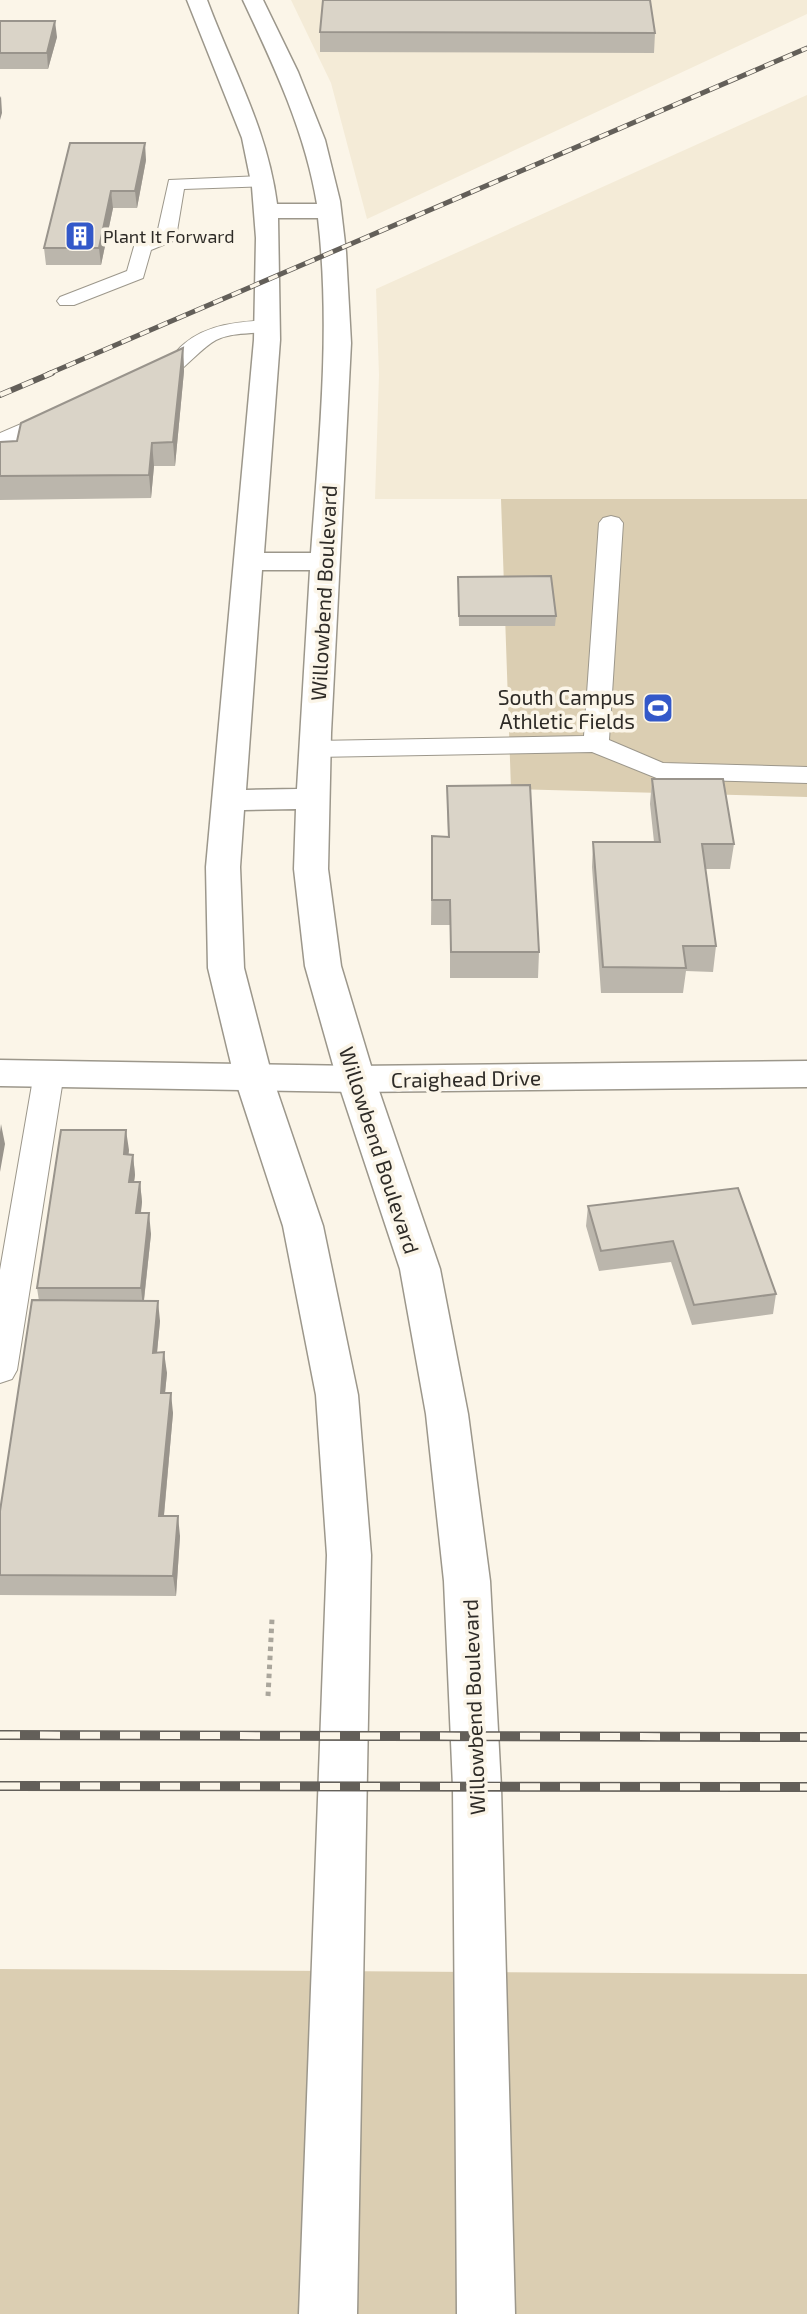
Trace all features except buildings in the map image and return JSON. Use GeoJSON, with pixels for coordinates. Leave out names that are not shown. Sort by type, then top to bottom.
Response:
{"type":"FeatureCollection","features":[{"type":"Feature","properties":{"kind":"main road"},"geometry":{"type":"LineString","coordinates":[[197,0],[253,139],[265,211],[268,326],[223,867],[226,968],[253,1076],[303,1226],[337,1395],[349,1555],[328,2314]]}},
{"type":"Feature","properties":{"kind":"main road","name":"Willowbend Boulevard"},"geometry":{"type":"LineString","coordinates":[[253,0],[287,72],[314,140],[329,211],[337,292],[338,343],[315,749],[312,869],[323,966],[356,1079],[420,1269],[447,1414],[467,1581],[477,1787],[486,2314]]}},
{"type":"Feature","properties":{"kind":"main road"},"geometry":{"type":"LineString","coordinates":[[265,211],[329,211]]}},
{"type":"Feature","properties":{"kind":"main road"},"geometry":{"type":"LineString","coordinates":[[248,561],[326,562]]}},
{"type":"Feature","properties":{"kind":"main road"},"geometry":{"type":"LineString","coordinates":[[229,800],[314,799]]}},
{"type":"Feature","properties":{"kind":"main road","name":"Craighead Drive"},"geometry":{"type":"LineString","coordinates":[[0,1073],[356,1079],[807,1074]]}},
{"type":"Feature","properties":{"kind":"lane"},"geometry":{"type":"LineString","coordinates":[[67,301],[136,274],[142,247],[166,237],[176,184],[261,182]]}},
{"type":"Feature","properties":{"kind":"lane"},"geometry":{"type":"LineString","coordinates":[[123,389],[176,365],[190,349],[210,335],[235,328],[268,326]]}},
{"type":"Feature","properties":{"kind":"lane"},"geometry":{"type":"LineString","coordinates":[[0,441],[75,408]]}},
{"type":"Feature","properties":{"kind":"lane"},"geometry":{"type":"LineString","coordinates":[[596,744],[611,523]]}},
{"type":"Feature","properties":{"kind":"lane"},"geometry":{"type":"LineString","coordinates":[[315,749],[596,744],[659,771],[807,775]]}},
{"type":"Feature","properties":{"kind":"lane"},"geometry":{"type":"LineString","coordinates":[[0,1370],[50,1073]]}},
{"type":"Feature","properties":{"kind":"path"},"geometry":{"type":"LineString","coordinates":[[268,1696],[272,1619]]}},
{"type":"Feature","properties":{"kind":"shaded area"},"geometry":{"type":"Polygon","coordinates":[[[291,0],[807,0],[807,14],[367,219],[331,83],[291,0]]]}},
{"type":"Feature","properties":{"kind":"shaded area"},"geometry":{"type":"Polygon","coordinates":[[[807,95],[807,499],[375,499],[379,375],[376,289],[807,95]]]}},
{"type":"Feature","properties":{"kind":"shaded area","name":"South Campus Athletic Fields"},"geometry":{"type":"Polygon","coordinates":[[[501,499],[807,499],[807,797],[511,789],[501,499]]]}},
{"type":"Feature","properties":{"kind":"shaded area"},"geometry":{"type":"Polygon","coordinates":[[[0,1969],[807,1974],[807,2314],[0,2314],[0,1969]]]}},
{"type":"Feature","properties":{"kind":"railway"},"geometry":{"type":"LineString","coordinates":[[48,374],[807,48]]}},
{"type":"Feature","properties":{"kind":"railway"},"geometry":{"type":"LineString","coordinates":[[0,395],[52,373]]}},
{"type":"Feature","properties":{"kind":"railway"},"geometry":{"type":"LineString","coordinates":[[0,1735],[807,1737]]}},
{"type":"Feature","properties":{"kind":"railway"},"geometry":{"type":"LineString","coordinates":[[0,1786],[807,1787]]}},
{"type":"Feature","properties":{"kind":"place","name":"Plant It Forward"},"geometry":{"type":"Point","coordinates":[80,236]}},
{"type":"Feature","properties":{"kind":"place","name":"South Campus Athletic Fields"},"geometry":{"type":"Point","coordinates":[658,708]}}]}
